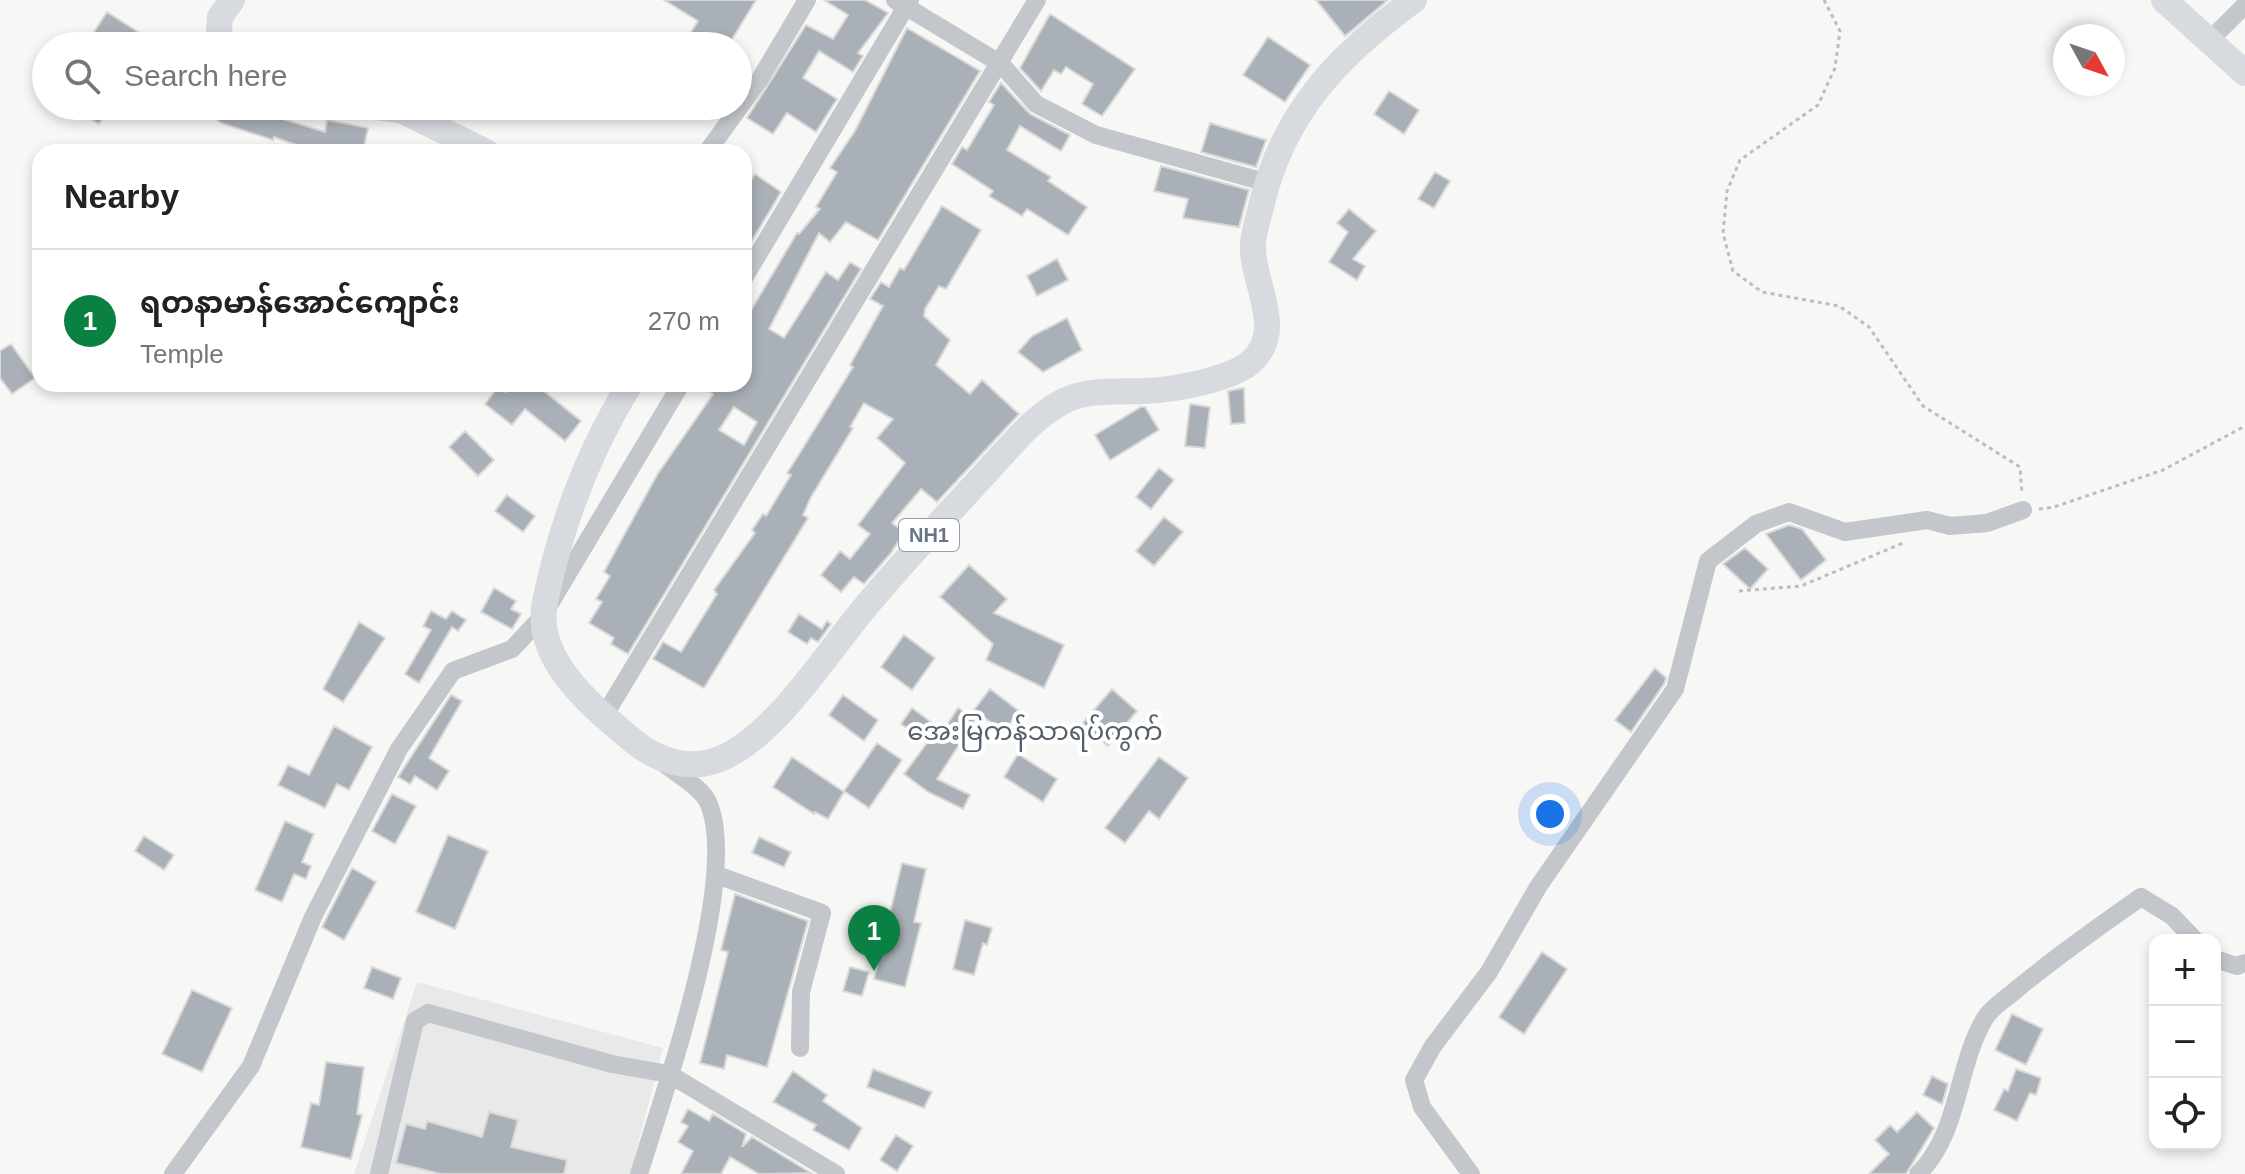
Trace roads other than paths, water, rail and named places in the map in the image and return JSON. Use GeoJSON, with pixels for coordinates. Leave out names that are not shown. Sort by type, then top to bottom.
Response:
{"type":"FeatureCollection","features":[{"type":"Feature","properties":{"kind":"highway"},"geometry":{"type":"LineString","coordinates":[[219,32],[220,17],[232,0]]}},
{"type":"Feature","properties":{"kind":"highway","name":"NH1"},"geometry":{"type":"LineString","coordinates":[[657,759],[696,765],[721,758],[753,739],[869,602],[1020,434],[1066,400],[1115,390],[1148,391],[1222,378],[1253,360],[1265,337],[1265,304],[1252,245],[1281,144],[1323,78],[1361,39],[1414,0]]}},
{"type":"Feature","properties":{"kind":"highway"},"geometry":{"type":"LineString","coordinates":[[2170,2],[2245,73]]}},
{"type":"Feature","properties":{"kind":"highway"},"geometry":{"type":"LineString","coordinates":[[421,120],[470,144]]}},
{"type":"Feature","properties":{"kind":"highway"},"geometry":{"type":"LineString","coordinates":[[625,392],[607,421],[580,481],[556,546],[542,617],[554,655],[577,691],[657,759]]}},
{"type":"Feature","properties":{"kind":"street"},"geometry":{"type":"LineString","coordinates":[[752,90],[807,0]]}},
{"type":"Feature","properties":{"kind":"street"},"geometry":{"type":"LineString","coordinates":[[604,716],[1037,0]]}},
{"type":"Feature","properties":{"kind":"street"},"geometry":{"type":"LineString","coordinates":[[752,264],[903,3],[1001,64],[1036,104],[1096,135],[1268,183]]}},
{"type":"Feature","properties":{"kind":"street"},"geometry":{"type":"LineString","coordinates":[[2210,40],[2245,5]]}},
{"type":"Feature","properties":{"kind":"street"},"geometry":{"type":"LineString","coordinates":[[713,144],[730,120]]}},
{"type":"Feature","properties":{"kind":"street"},"geometry":{"type":"LineString","coordinates":[[173,1174],[251,1066],[313,917],[399,749],[453,671],[512,649],[542,617],[676,392]]}},
{"type":"Feature","properties":{"kind":"street"},"geometry":{"type":"LineString","coordinates":[[1471,1174],[1422,1107],[1414,1080],[1433,1046],[1489,972],[1538,887],[1675,689],[1708,561],[1756,524],[1789,512],[1845,532],[1927,520],[1950,526],[1987,523],[2023,510]]}},
{"type":"Feature","properties":{"kind":"street"},"geometry":{"type":"LineString","coordinates":[[639,1174],[690,1000],[717,875],[717,829],[706,798],[657,759]]}},
{"type":"Feature","properties":{"kind":"street"},"geometry":{"type":"LineString","coordinates":[[717,875],[822,913],[801,992],[800,1048]]}},
{"type":"Feature","properties":{"kind":"street"},"geometry":{"type":"LineString","coordinates":[[1918,1174],[1952,1117],[1967,1057],[1987,1015],[2065,950],[2141,897],[2172,916],[2189,934]]}},
{"type":"Feature","properties":{"kind":"street"},"geometry":{"type":"LineString","coordinates":[[2221,961],[2237,966],[2245,963]]}},
{"type":"Feature","properties":{"kind":"street"},"geometry":{"type":"LineString","coordinates":[[379,1174],[415,1021],[428,1013],[612,1064],[669,1074],[836,1174]]}},
{"type":"Feature","properties":{"kind":"place","name":"ရတနာမာန်အောင်ကျောင်း"},"geometry":{"type":"Point","coordinates":[874,971]}},
{"type":"Feature","properties":{"kind":"district","name":"အေးမြကန်သာရပ်ကွက်"},"geometry":{"type":"Point","coordinates":[1035,731]}}]}
